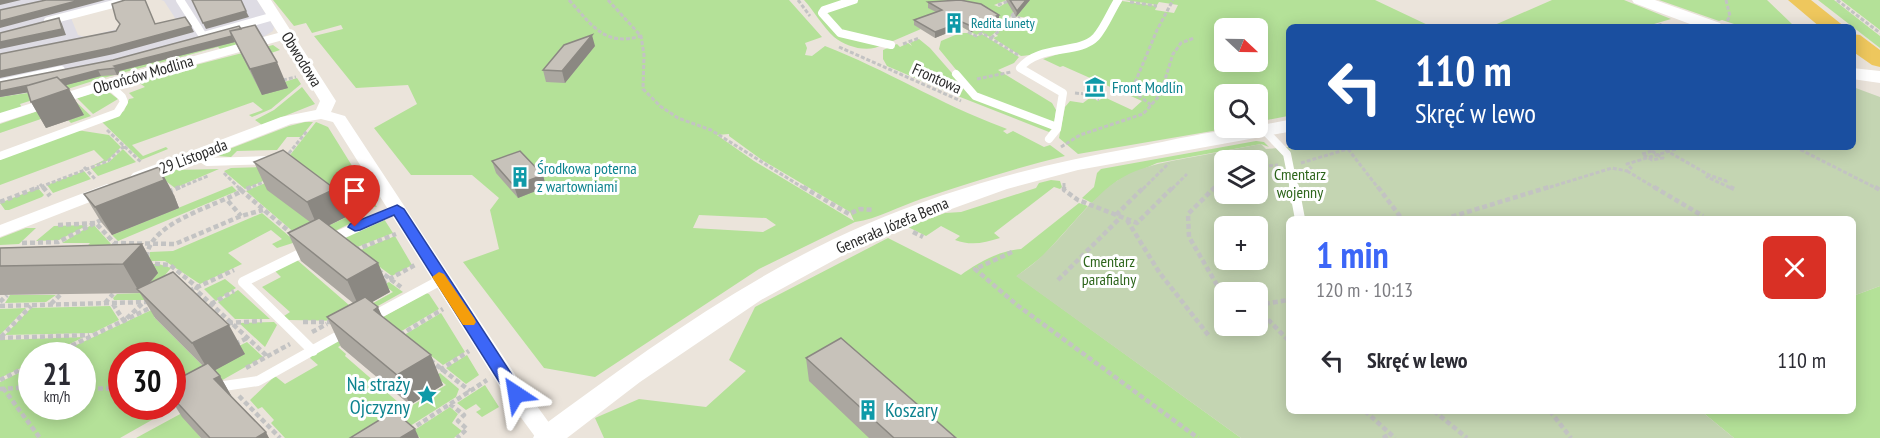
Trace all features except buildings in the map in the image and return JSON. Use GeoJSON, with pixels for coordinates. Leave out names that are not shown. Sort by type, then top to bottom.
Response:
{"type":"FeatureCollection","features":[{"type":"Feature","properties":{"kind":"main road"},"geometry":{"type":"LineString","coordinates":[[1798,0],[1830,24]]}},
{"type":"Feature","properties":{"kind":"main road"},"geometry":{"type":"LineString","coordinates":[[1856,43],[1880,60]]}},
{"type":"Feature","properties":{"kind":"street","name":"Obwodowa"},"geometry":{"type":"LineString","coordinates":[[264,0],[328,101],[328,105],[321,114]]}},
{"type":"Feature","properties":{"kind":"street"},"geometry":{"type":"LineString","coordinates":[[1640,0],[1705,24]]}},
{"type":"Feature","properties":{"kind":"street","name":"Obrońców Modlina"},"geometry":{"type":"LineString","coordinates":[[0,118],[108,84],[287,35]]}},
{"type":"Feature","properties":{"kind":"street"},"geometry":{"type":"LineString","coordinates":[[1856,74],[1880,77]]}},
{"type":"Feature","properties":{"kind":"street"},"geometry":{"type":"LineString","coordinates":[[321,114],[339,120],[344,125],[441,280],[547,437]]}},
{"type":"Feature","properties":{"kind":"street","name":"29 Listopada"},"geometry":{"type":"LineString","coordinates":[[0,231],[286,120],[321,114]]}},
{"type":"Feature","properties":{"kind":"street","name":"Generała Józefa Bema"},"geometry":{"type":"LineString","coordinates":[[1268,130],[1286,126]]}},
{"type":"Feature","properties":{"kind":"street","name":"Generała Józefa Bema"},"geometry":{"type":"LineString","coordinates":[[547,437],[630,375],[752,294],[874,229],[999,184],[1069,155],[1214,137]]}},
{"type":"Feature","properties":{"kind":"lane"},"geometry":{"type":"LineString","coordinates":[[43,22],[129,0]]}},
{"type":"Feature","properties":{"kind":"lane"},"geometry":{"type":"LineString","coordinates":[[180,0],[203,36]]}},
{"type":"Feature","properties":{"kind":"lane"},"geometry":{"type":"LineString","coordinates":[[854,0],[824,10],[822,13],[840,33],[891,45]]}},
{"type":"Feature","properties":{"kind":"lane"},"geometry":{"type":"LineString","coordinates":[[1049,139],[1057,127],[1063,93],[1020,68],[1028,58],[1084,44],[1096,37],[1119,0]]}},
{"type":"Feature","properties":{"kind":"lane"},"geometry":{"type":"LineString","coordinates":[[192,39],[274,16]]}},
{"type":"Feature","properties":{"kind":"lane"},"geometry":{"type":"LineString","coordinates":[[0,83],[71,68]]}},
{"type":"Feature","properties":{"kind":"lane"},"geometry":{"type":"LineString","coordinates":[[956,74],[975,96],[1057,127]]}},
{"type":"Feature","properties":{"kind":"lane"},"geometry":{"type":"LineString","coordinates":[[0,156],[117,113],[124,102],[122,97],[108,84]]}},
{"type":"Feature","properties":{"kind":"lane"},"geometry":{"type":"LineString","coordinates":[[1268,134],[1287,154],[1299,216]]}},
{"type":"Feature","properties":{"kind":"lane"},"geometry":{"type":"LineString","coordinates":[[196,155],[207,162],[279,163]]}},
{"type":"Feature","properties":{"kind":"lane"},"geometry":{"type":"LineString","coordinates":[[325,242],[397,209]]}},
{"type":"Feature","properties":{"kind":"lane"},"geometry":{"type":"LineString","coordinates":[[313,351],[243,282],[315,247]]}},
{"type":"Feature","properties":{"kind":"lane"},"geometry":{"type":"LineString","coordinates":[[363,322],[441,280]]}},
{"type":"Feature","properties":{"kind":"lane"},"geometry":{"type":"LineString","coordinates":[[207,395],[228,385],[258,381],[353,328]]}},
{"type":"Feature","properties":{"kind":"path"},"geometry":{"type":"LineString","coordinates":[[569,0],[604,37],[620,42],[641,36]]}},
{"type":"Feature","properties":{"kind":"path"},"geometry":{"type":"LineString","coordinates":[[608,0],[641,36],[644,55],[643,89],[660,106],[678,118],[711,130],[849,214],[860,209]]}},
{"type":"Feature","properties":{"kind":"path"},"geometry":{"type":"LineString","coordinates":[[798,0],[814,20]]}},
{"type":"Feature","properties":{"kind":"path"},"geometry":{"type":"LineString","coordinates":[[991,38],[1010,22],[1016,9],[1011,0],[998,5]]}},
{"type":"Feature","properties":{"kind":"path"},"geometry":{"type":"LineString","coordinates":[[1119,0],[1157,6]]}},
{"type":"Feature","properties":{"kind":"path"},"geometry":{"type":"LineString","coordinates":[[1151,105],[1138,95],[1134,85],[1157,30],[1173,0]]}},
{"type":"Feature","properties":{"kind":"path"},"geometry":{"type":"LineString","coordinates":[[1710,24],[1730,16],[1726,0]]}},
{"type":"Feature","properties":{"kind":"path"},"geometry":{"type":"LineString","coordinates":[[1838,0],[1880,33]]}},
{"type":"Feature","properties":{"kind":"path"},"geometry":{"type":"LineString","coordinates":[[1012,16],[1020,18]]}},
{"type":"Feature","properties":{"kind":"path"},"geometry":{"type":"LineString","coordinates":[[968,32],[976,36],[982,33],[1020,57]]}},
{"type":"Feature","properties":{"kind":"path"},"geometry":{"type":"LineString","coordinates":[[912,45],[908,43],[919,38]]}},
{"type":"Feature","properties":{"kind":"path"},"geometry":{"type":"LineString","coordinates":[[1049,139],[1069,155],[1080,135],[1143,114],[1160,96],[1173,54],[1181,43],[1194,38]]}},
{"type":"Feature","properties":{"kind":"path","name":"Frontowa"},"geometry":{"type":"LineString","coordinates":[[833,44],[969,105]]}},
{"type":"Feature","properties":{"kind":"path"},"geometry":{"type":"LineString","coordinates":[[976,80],[1004,74]]}},
{"type":"Feature","properties":{"kind":"path"},"geometry":{"type":"LineString","coordinates":[[283,80],[300,76]]}},
{"type":"Feature","properties":{"kind":"path"},"geometry":{"type":"LineString","coordinates":[[1090,91],[1085,94],[1099,100]]}},
{"type":"Feature","properties":{"kind":"path"},"geometry":{"type":"LineString","coordinates":[[99,121],[148,169]]}},
{"type":"Feature","properties":{"kind":"path"},"geometry":{"type":"LineString","coordinates":[[279,163],[308,130]]}},
{"type":"Feature","properties":{"kind":"path"},"geometry":{"type":"LineString","coordinates":[[0,202],[108,161],[124,146]]}},
{"type":"Feature","properties":{"kind":"path"},"geometry":{"type":"LineString","coordinates":[[1300,164],[1344,150]]}},
{"type":"Feature","properties":{"kind":"path"},"geometry":{"type":"LineString","coordinates":[[1351,150],[1400,216]]}},
{"type":"Feature","properties":{"kind":"path"},"geometry":{"type":"LineString","coordinates":[[1665,150],[1709,175],[1707,177],[1712,181],[1726,184],[1734,189]]}},
{"type":"Feature","properties":{"kind":"path"},"geometry":{"type":"LineString","coordinates":[[1627,171],[1631,168],[1627,164],[1674,150]]}},
{"type":"Feature","properties":{"kind":"path"},"geometry":{"type":"LineString","coordinates":[[1802,150],[1880,190]]}},
{"type":"Feature","properties":{"kind":"path"},"geometry":{"type":"LineString","coordinates":[[1058,280],[1170,163]]}},
{"type":"Feature","properties":{"kind":"path"},"geometry":{"type":"LineString","coordinates":[[1268,166],[1289,164]]}},
{"type":"Feature","properties":{"kind":"path"},"geometry":{"type":"LineString","coordinates":[[224,167],[221,171],[294,236]]}},
{"type":"Feature","properties":{"kind":"path"},"geometry":{"type":"LineString","coordinates":[[85,168],[95,179]]}},
{"type":"Feature","properties":{"kind":"path"},"geometry":{"type":"LineString","coordinates":[[1454,216],[1612,168],[1627,171],[1703,216]]}},
{"type":"Feature","properties":{"kind":"path"},"geometry":{"type":"LineString","coordinates":[[166,198],[163,194],[200,182],[213,174]]}},
{"type":"Feature","properties":{"kind":"path"},"geometry":{"type":"LineString","coordinates":[[1078,200],[1137,223],[1186,174]]}},
{"type":"Feature","properties":{"kind":"path"},"geometry":{"type":"LineString","coordinates":[[267,357],[196,290],[197,287],[173,268],[161,263],[144,263],[147,259],[148,245],[163,228],[228,201],[242,191],[275,177]]}},
{"type":"Feature","properties":{"kind":"path"},"geometry":{"type":"LineString","coordinates":[[322,198],[362,177]]}},
{"type":"Feature","properties":{"kind":"path"},"geometry":{"type":"LineString","coordinates":[[41,185],[50,196]]}},
{"type":"Feature","properties":{"kind":"path"},"geometry":{"type":"LineString","coordinates":[[166,186],[171,190]]}},
{"type":"Feature","properties":{"kind":"path"},"geometry":{"type":"LineString","coordinates":[[322,186],[365,217]]}},
{"type":"Feature","properties":{"kind":"path"},"geometry":{"type":"LineString","coordinates":[[1214,188],[1188,214],[1187,226],[1189,237],[1215,282]]}},
{"type":"Feature","properties":{"kind":"path"},"geometry":{"type":"LineString","coordinates":[[228,201],[241,216]]}},
{"type":"Feature","properties":{"kind":"path"},"geometry":{"type":"LineString","coordinates":[[339,210],[348,205]]}},
{"type":"Feature","properties":{"kind":"path"},"geometry":{"type":"LineString","coordinates":[[48,225],[96,223],[114,243],[175,244],[241,216],[263,210]]}},
{"type":"Feature","properties":{"kind":"path"},"geometry":{"type":"LineString","coordinates":[[22,243],[58,242],[110,216]]}},
{"type":"Feature","properties":{"kind":"path"},"geometry":{"type":"LineString","coordinates":[[1127,219],[1158,272],[1209,336]]}},
{"type":"Feature","properties":{"kind":"path"},"geometry":{"type":"LineString","coordinates":[[353,251],[397,234]]}},
{"type":"Feature","properties":{"kind":"path"},"geometry":{"type":"LineString","coordinates":[[348,247],[362,258]]}},
{"type":"Feature","properties":{"kind":"path"},"geometry":{"type":"LineString","coordinates":[[1012,252],[975,269],[1017,305],[1198,438]]}},
{"type":"Feature","properties":{"kind":"path"},"geometry":{"type":"LineString","coordinates":[[371,265],[406,291]]}},
{"type":"Feature","properties":{"kind":"path"},"geometry":{"type":"LineString","coordinates":[[380,284],[416,265]]}},
{"type":"Feature","properties":{"kind":"path"},"geometry":{"type":"LineString","coordinates":[[166,277],[173,268]]}},
{"type":"Feature","properties":{"kind":"path"},"geometry":{"type":"LineString","coordinates":[[180,294],[236,269]]}},
{"type":"Feature","properties":{"kind":"path"},"geometry":{"type":"LineString","coordinates":[[207,309],[245,284]]}},
{"type":"Feature","properties":{"kind":"path"},"geometry":{"type":"LineString","coordinates":[[50,305],[60,294]]}},
{"type":"Feature","properties":{"kind":"path"},"geometry":{"type":"LineString","coordinates":[[105,303],[113,294]]}},
{"type":"Feature","properties":{"kind":"path"},"geometry":{"type":"LineString","coordinates":[[124,321],[151,294]]}},
{"type":"Feature","properties":{"kind":"path"},"geometry":{"type":"LineString","coordinates":[[0,304],[7,295]]}},
{"type":"Feature","properties":{"kind":"path"},"geometry":{"type":"LineString","coordinates":[[1268,305],[1286,300]]}},
{"type":"Feature","properties":{"kind":"path"},"geometry":{"type":"LineString","coordinates":[[0,304],[144,302],[154,304],[78,342]]}},
{"type":"Feature","properties":{"kind":"path"},"geometry":{"type":"LineString","coordinates":[[113,303],[124,321]]}},
{"type":"Feature","properties":{"kind":"path"},"geometry":{"type":"LineString","coordinates":[[0,338],[32,305]]}},
{"type":"Feature","properties":{"kind":"path"},"geometry":{"type":"LineString","coordinates":[[399,336],[443,309]]}},
{"type":"Feature","properties":{"kind":"path"},"geometry":{"type":"LineString","coordinates":[[374,316],[406,341]]}},
{"type":"Feature","properties":{"kind":"path"},"geometry":{"type":"LineString","coordinates":[[1268,321],[1286,338]]}},
{"type":"Feature","properties":{"kind":"path"},"geometry":{"type":"LineString","coordinates":[[224,325],[230,322],[340,322]]}},
{"type":"Feature","properties":{"kind":"path"},"geometry":{"type":"LineString","coordinates":[[280,438],[225,382],[220,382],[330,322]]}},
{"type":"Feature","properties":{"kind":"path"},"geometry":{"type":"LineString","coordinates":[[0,338],[92,335]]}},
{"type":"Feature","properties":{"kind":"path"},"geometry":{"type":"LineString","coordinates":[[235,345],[247,338]]}},
{"type":"Feature","properties":{"kind":"path"},"geometry":{"type":"LineString","coordinates":[[436,372],[469,351]]}},
{"type":"Feature","properties":{"kind":"path"},"geometry":{"type":"LineString","coordinates":[[427,357],[470,391]]}},
{"type":"Feature","properties":{"kind":"path"},"geometry":{"type":"LineString","coordinates":[[0,380],[18,371]]}},
{"type":"Feature","properties":{"kind":"path"},"geometry":{"type":"LineString","coordinates":[[403,434],[487,380]]}},
{"type":"Feature","properties":{"kind":"path"},"geometry":{"type":"LineString","coordinates":[[2,388],[18,387]]}},
{"type":"Feature","properties":{"kind":"path"},"geometry":{"type":"LineString","coordinates":[[2,388],[40,438]]}},
{"type":"Feature","properties":{"kind":"path"},"geometry":{"type":"LineString","coordinates":[[240,407],[246,404]]}},
{"type":"Feature","properties":{"kind":"path"},"geometry":{"type":"LineString","coordinates":[[450,404],[464,415],[458,421],[466,429],[457,438]]}},
{"type":"Feature","properties":{"kind":"path"},"geometry":{"type":"LineString","coordinates":[[1368,414],[1395,438]]}},
{"type":"Feature","properties":{"kind":"path"},"geometry":{"type":"LineString","coordinates":[[1438,414],[1467,438]]}},
{"type":"Feature","properties":{"kind":"path"},"geometry":{"type":"LineString","coordinates":[[1553,414],[1571,438]]}},
{"type":"Feature","properties":{"kind":"path"},"geometry":{"type":"LineString","coordinates":[[258,426],[265,423]]}},
{"type":"Feature","properties":{"kind":"path"},"geometry":{"type":"LineString","coordinates":[[409,430],[417,438]]}},
{"type":"Feature","properties":{"kind":"path"},"geometry":{"type":"LineString","coordinates":[[1383,438],[1390,434]]}},
{"type":"Feature","properties":{"kind":"shaded area"},"geometry":{"type":"Polygon","coordinates":[[[0,0],[143,0],[71,18],[78,35],[85,37],[118,29],[177,21],[161,0],[257,0],[274,27],[273,31],[260,39],[245,39],[27,93],[0,97],[0,0]]]}},
{"type":"Feature","properties":{"kind":"green space"},"geometry":{"type":"Polygon","coordinates":[[[273,0],[789,0],[822,37],[805,43],[807,48],[805,55],[812,56],[825,46],[1007,129],[1003,131],[1007,134],[1013,131],[1044,147],[1050,145],[1065,156],[975,182],[855,222],[759,269],[595,377],[544,368],[463,262],[499,249],[490,210],[499,198],[472,175],[411,175],[374,128],[417,104],[408,85],[356,88],[314,36],[343,29],[341,25],[312,33],[306,23],[294,26],[273,0]],[[729,134],[717,135],[754,161],[854,221],[850,212],[762,160],[729,134]],[[699,215],[693,228],[763,232],[776,225],[766,218],[699,215]]]}},
{"type":"Feature","properties":{"kind":"green space"},"geometry":{"type":"Polygon","coordinates":[[[804,0],[849,0],[823,9],[838,33],[883,44],[865,49],[839,41],[826,29],[804,0]]]}},
{"type":"Feature","properties":{"kind":"green space"},"geometry":{"type":"Polygon","coordinates":[[[856,0],[1007,0],[994,5],[999,7],[1009,1],[1015,9],[1008,21],[990,37],[982,33],[976,35],[942,15],[915,25],[921,29],[893,41],[851,36],[833,24],[826,12],[856,0]]]}},
{"type":"Feature","properties":{"kind":"green space"},"geometry":{"type":"Polygon","coordinates":[[[1030,0],[1115,0],[1099,28],[1088,40],[1021,56],[993,38],[998,36],[996,34],[1013,17],[1019,19],[1016,22],[1023,23],[1029,18],[1014,16],[1017,9],[1030,0]]]}},
{"type":"Feature","properties":{"kind":"green space"},"geometry":{"type":"Polygon","coordinates":[[[1125,0],[1375,0],[1426,24],[1286,24],[1286,116],[1268,120],[1268,84],[1214,84],[1214,131],[1078,154],[1059,138],[1065,107],[1070,101],[1083,103],[1091,97],[1098,101],[1104,97],[1132,110],[1142,101],[1043,59],[1087,45],[1098,38],[1122,1],[1157,6],[1155,10],[1174,13],[1178,5],[1159,2],[1157,5],[1125,0]]]}},
{"type":"Feature","properties":{"kind":"green space"},"geometry":{"type":"Polygon","coordinates":[[[1552,0],[1624,0],[1671,19],[1654,24],[1497,24],[1552,0]]]}},
{"type":"Feature","properties":{"kind":"green space"},"geometry":{"type":"Polygon","coordinates":[[[1659,0],[1767,0],[1792,24],[1734,24],[1659,0]]]}},
{"type":"Feature","properties":{"kind":"green space"},"geometry":{"type":"Polygon","coordinates":[[[1818,0],[1834,0],[1880,36],[1880,48],[1856,29],[1856,24],[1849,24],[1818,0]]]}},
{"type":"Feature","properties":{"kind":"green space"},"geometry":{"type":"Polygon","coordinates":[[[1841,0],[1880,0],[1880,30],[1841,0]]]}},
{"type":"Feature","properties":{"kind":"green space"},"geometry":{"type":"Polygon","coordinates":[[[960,33],[969,33],[975,37],[982,34],[1019,57],[1014,63],[998,70],[1052,103],[1056,110],[1054,124],[976,94],[939,49],[941,41],[960,33]]]}},
{"type":"Feature","properties":{"kind":"green space"},"geometry":{"type":"Polygon","coordinates":[[[245,38],[248,43],[221,50],[218,47],[96,80],[20,104],[22,108],[0,114],[0,97],[28,93],[245,38]]]}},
{"type":"Feature","properties":{"kind":"green space"},"geometry":{"type":"Polygon","coordinates":[[[919,39],[930,48],[972,96],[1052,129],[1049,132],[887,66],[883,59],[883,50],[897,44],[900,47],[908,43],[912,46],[910,43],[919,39]]]}},
{"type":"Feature","properties":{"kind":"green space"},"geometry":{"type":"Polygon","coordinates":[[[273,45],[280,50],[268,54],[284,82],[297,78],[301,84],[271,109],[252,117],[249,115],[263,110],[253,102],[132,145],[143,156],[166,147],[168,149],[141,160],[102,122],[124,111],[129,99],[134,98],[129,93],[145,87],[138,82],[119,88],[122,84],[273,45]]]}},
{"type":"Feature","properties":{"kind":"green space"},"geometry":{"type":"Polygon","coordinates":[[[302,87],[315,104],[262,125],[255,120],[274,110],[302,87]]]}},
{"type":"Feature","properties":{"kind":"green space","name":"Cmentarz wojenny"},"geometry":{"type":"Polygon","coordinates":[[[1856,88],[1880,97],[1880,286],[1856,295],[1856,216],[1286,216],[1286,414],[1705,414],[1734,438],[1241,438],[1016,276],[1052,247],[1093,201],[1115,182],[1136,171],[1158,164],[1214,153],[1214,204],[1268,204],[1268,150],[1230,150],[1261,144],[1266,149],[1286,147],[1286,150],[1856,150],[1856,88]]]}},
{"type":"Feature","properties":{"kind":"green space"},"geometry":{"type":"Polygon","coordinates":[[[99,91],[110,93],[118,99],[93,114],[77,98],[99,91]]]}},
{"type":"Feature","properties":{"kind":"green space"},"geometry":{"type":"Polygon","coordinates":[[[73,99],[91,116],[71,123],[68,120],[84,115],[76,107],[0,133],[0,124],[73,99]]]}},
{"type":"Feature","properties":{"kind":"green space"},"geometry":{"type":"Polygon","coordinates":[[[305,122],[313,122],[301,137],[287,137],[277,150],[237,151],[231,157],[219,156],[219,153],[305,122]]]}},
{"type":"Feature","properties":{"kind":"green space"},"geometry":{"type":"Polygon","coordinates":[[[316,122],[328,127],[359,177],[329,188],[283,164],[316,122]]]}},
{"type":"Feature","properties":{"kind":"green space"},"geometry":{"type":"Polygon","coordinates":[[[77,130],[109,135],[121,147],[107,161],[90,167],[104,160],[94,150],[0,185],[0,157],[77,130]]]}},
{"type":"Feature","properties":{"kind":"green space"},"geometry":{"type":"Polygon","coordinates":[[[1256,141],[1264,142],[1269,147],[1261,144],[1214,150],[1214,153],[1157,163],[1117,181],[1092,203],[1082,198],[1094,187],[1097,173],[1101,169],[1256,141]]]}},
{"type":"Feature","properties":{"kind":"green space"},"geometry":{"type":"Polygon","coordinates":[[[123,149],[136,162],[98,176],[91,168],[109,162],[123,149]]]}},
{"type":"Feature","properties":{"kind":"green space"},"geometry":{"type":"Polygon","coordinates":[[[291,166],[293,168],[245,189],[224,171],[231,168],[291,166]]]}},
{"type":"Feature","properties":{"kind":"green space"},"geometry":{"type":"Polygon","coordinates":[[[219,169],[175,188],[159,176],[175,170],[219,169]]]}},
{"type":"Feature","properties":{"kind":"green space"},"geometry":{"type":"Polygon","coordinates":[[[296,170],[319,230],[347,217],[340,211],[347,208],[361,218],[317,240],[304,241],[246,191],[296,170]]]}},
{"type":"Feature","properties":{"kind":"green space"},"geometry":{"type":"Polygon","coordinates":[[[84,171],[91,179],[53,193],[47,185],[84,171]]]}},
{"type":"Feature","properties":{"kind":"green space"},"geometry":{"type":"Polygon","coordinates":[[[360,179],[377,207],[353,205],[332,190],[360,179]]]}},
{"type":"Feature","properties":{"kind":"green space"},"geometry":{"type":"Polygon","coordinates":[[[1051,180],[1060,181],[1062,187],[1060,189],[1054,187],[994,233],[1000,238],[967,243],[955,240],[960,236],[941,226],[926,236],[908,227],[945,213],[961,212],[1036,188],[1039,183],[1051,180]]]}},
{"type":"Feature","properties":{"kind":"green space"},"geometry":{"type":"Polygon","coordinates":[[[232,186],[237,191],[118,241],[112,235],[232,186]]]}},
{"type":"Feature","properties":{"kind":"green space"},"geometry":{"type":"Polygon","coordinates":[[[38,188],[44,195],[42,197],[9,210],[5,210],[0,203],[38,188]]]}},
{"type":"Feature","properties":{"kind":"green space"},"geometry":{"type":"Polygon","coordinates":[[[1079,203],[1088,206],[1043,256],[1017,276],[1241,438],[604,438],[595,418],[639,399],[706,407],[746,371],[729,360],[755,307],[888,238],[961,275],[990,258],[1021,249],[1079,203]]]}},
{"type":"Feature","properties":{"kind":"green space"},"geometry":{"type":"Polygon","coordinates":[[[262,213],[296,242],[277,248],[272,244],[282,239],[271,230],[228,253],[242,264],[200,284],[165,261],[149,261],[150,252],[173,251],[262,213]]]}},
{"type":"Feature","properties":{"kind":"green space"},"geometry":{"type":"Polygon","coordinates":[[[384,219],[393,233],[355,248],[340,237],[384,219]]]}},
{"type":"Feature","properties":{"kind":"green space"},"geometry":{"type":"Polygon","coordinates":[[[93,224],[111,244],[103,251],[82,252],[90,243],[62,243],[93,224]]]}},
{"type":"Feature","properties":{"kind":"green space"},"geometry":{"type":"Polygon","coordinates":[[[88,225],[59,240],[36,241],[54,226],[88,225]]]}},
{"type":"Feature","properties":{"kind":"green space"},"geometry":{"type":"Polygon","coordinates":[[[26,228],[36,228],[19,244],[0,245],[0,238],[26,228]]]}},
{"type":"Feature","properties":{"kind":"green space"},"geometry":{"type":"Polygon","coordinates":[[[395,236],[412,265],[392,276],[358,251],[395,236]]]}},
{"type":"Feature","properties":{"kind":"green space"},"geometry":{"type":"Polygon","coordinates":[[[296,259],[357,312],[393,292],[384,285],[389,282],[403,292],[351,321],[289,320],[284,316],[290,312],[262,287],[281,277],[275,271],[296,259]]]}},
{"type":"Feature","properties":{"kind":"green space"},"geometry":{"type":"Polygon","coordinates":[[[159,264],[171,268],[144,300],[114,300],[117,294],[141,293],[0,267],[159,264]]]}},
{"type":"Feature","properties":{"kind":"green space"},"geometry":{"type":"Polygon","coordinates":[[[225,279],[236,288],[216,301],[204,289],[225,279]]]}},
{"type":"Feature","properties":{"kind":"green space"},"geometry":{"type":"Polygon","coordinates":[[[1880,286],[1880,438],[1734,438],[1705,414],[1856,414],[1856,295],[1880,286]]]}},
{"type":"Feature","properties":{"kind":"green space"},"geometry":{"type":"Polygon","coordinates":[[[238,290],[270,319],[235,319],[218,302],[238,290]]]}},
{"type":"Feature","properties":{"kind":"green space"},"geometry":{"type":"Polygon","coordinates":[[[190,292],[154,317],[179,342],[108,342],[108,420],[152,420],[120,438],[0,438],[0,382],[18,373],[18,420],[96,420],[96,342],[83,342],[190,292]]]}},
{"type":"Feature","properties":{"kind":"green space"},"geometry":{"type":"Polygon","coordinates":[[[426,293],[439,309],[400,332],[383,317],[426,293]]]}},
{"type":"Feature","properties":{"kind":"green space"},"geometry":{"type":"Polygon","coordinates":[[[10,295],[56,295],[46,302],[5,303],[10,295]]]}},
{"type":"Feature","properties":{"kind":"green space"},"geometry":{"type":"Polygon","coordinates":[[[110,306],[119,320],[93,333],[5,335],[31,308],[110,306]]]}},
{"type":"Feature","properties":{"kind":"green space"},"geometry":{"type":"Polygon","coordinates":[[[26,308],[0,335],[0,309],[26,308]]]}},
{"type":"Feature","properties":{"kind":"green space"},"geometry":{"type":"Polygon","coordinates":[[[441,313],[465,352],[443,365],[404,335],[441,313]]]}},
{"type":"Feature","properties":{"kind":"green space"},"geometry":{"type":"Polygon","coordinates":[[[274,322],[277,325],[265,347],[239,323],[274,322]]]}},
{"type":"Feature","properties":{"kind":"green space"},"geometry":{"type":"Polygon","coordinates":[[[367,324],[380,324],[338,347],[346,354],[345,356],[406,409],[446,385],[435,376],[440,373],[459,389],[456,397],[391,438],[285,438],[271,423],[274,420],[262,407],[258,409],[250,400],[275,376],[285,384],[318,365],[310,358],[312,355],[367,324]]]}},
{"type":"Feature","properties":{"kind":"green space"},"geometry":{"type":"Polygon","coordinates":[[[84,337],[74,342],[18,342],[18,369],[0,378],[0,340],[84,337]]]}},
{"type":"Feature","properties":{"kind":"green space"},"geometry":{"type":"Polygon","coordinates":[[[247,342],[263,357],[186,401],[186,349],[210,373],[237,347],[247,342]]]}},
{"type":"Feature","properties":{"kind":"green space"},"geometry":{"type":"Polygon","coordinates":[[[467,355],[479,375],[466,384],[446,368],[467,355]]]}},
{"type":"Feature","properties":{"kind":"green space"},"geometry":{"type":"Polygon","coordinates":[[[485,385],[499,407],[482,417],[476,412],[481,409],[476,404],[466,410],[457,403],[485,385]]]}},
{"type":"Feature","properties":{"kind":"green space"},"geometry":{"type":"Polygon","coordinates":[[[217,394],[186,414],[186,411],[217,394]]]}},
{"type":"Feature","properties":{"kind":"green space"},"geometry":{"type":"Polygon","coordinates":[[[450,407],[458,414],[452,423],[462,431],[454,438],[420,438],[413,431],[450,407]]]}},
{"type":"Feature","properties":{"kind":"green space"},"geometry":{"type":"Polygon","coordinates":[[[169,420],[186,420],[201,438],[136,438],[169,420]]]}},
{"type":"Feature","properties":{"kind":"slow traffic"},"geometry":{"type":"LineString","coordinates":[[439,277],[468,322]]}},
{"type":"Feature","properties":{"kind":"place","name":"Redita lunety"},"geometry":{"type":"Point","coordinates":[954,23]}},
{"type":"Feature","properties":{"kind":"place","name":"Front Modlin"},"geometry":{"type":"Point","coordinates":[1095,87]}},
{"type":"Feature","properties":{"kind":"place","name":"Środkowa poterna z wartowniami"},"geometry":{"type":"Point","coordinates":[520,177]}},
{"type":"Feature","properties":{"kind":"place","name":"Na straży Ojczyzny"},"geometry":{"type":"Point","coordinates":[427,395]}},
{"type":"Feature","properties":{"kind":"place","name":"Koszary"},"geometry":{"type":"Point","coordinates":[868,410]}},
{"type":"Feature","properties":{"kind":"route"},"geometry":{"type":"LineString","coordinates":[[355,227],[397,209],[516,394]]}},
{"type":"Feature","properties":{"kind":"park label","name":"Cmentarz parafialny"},"geometry":{"type":"Point","coordinates":[1109,270]}}]}
